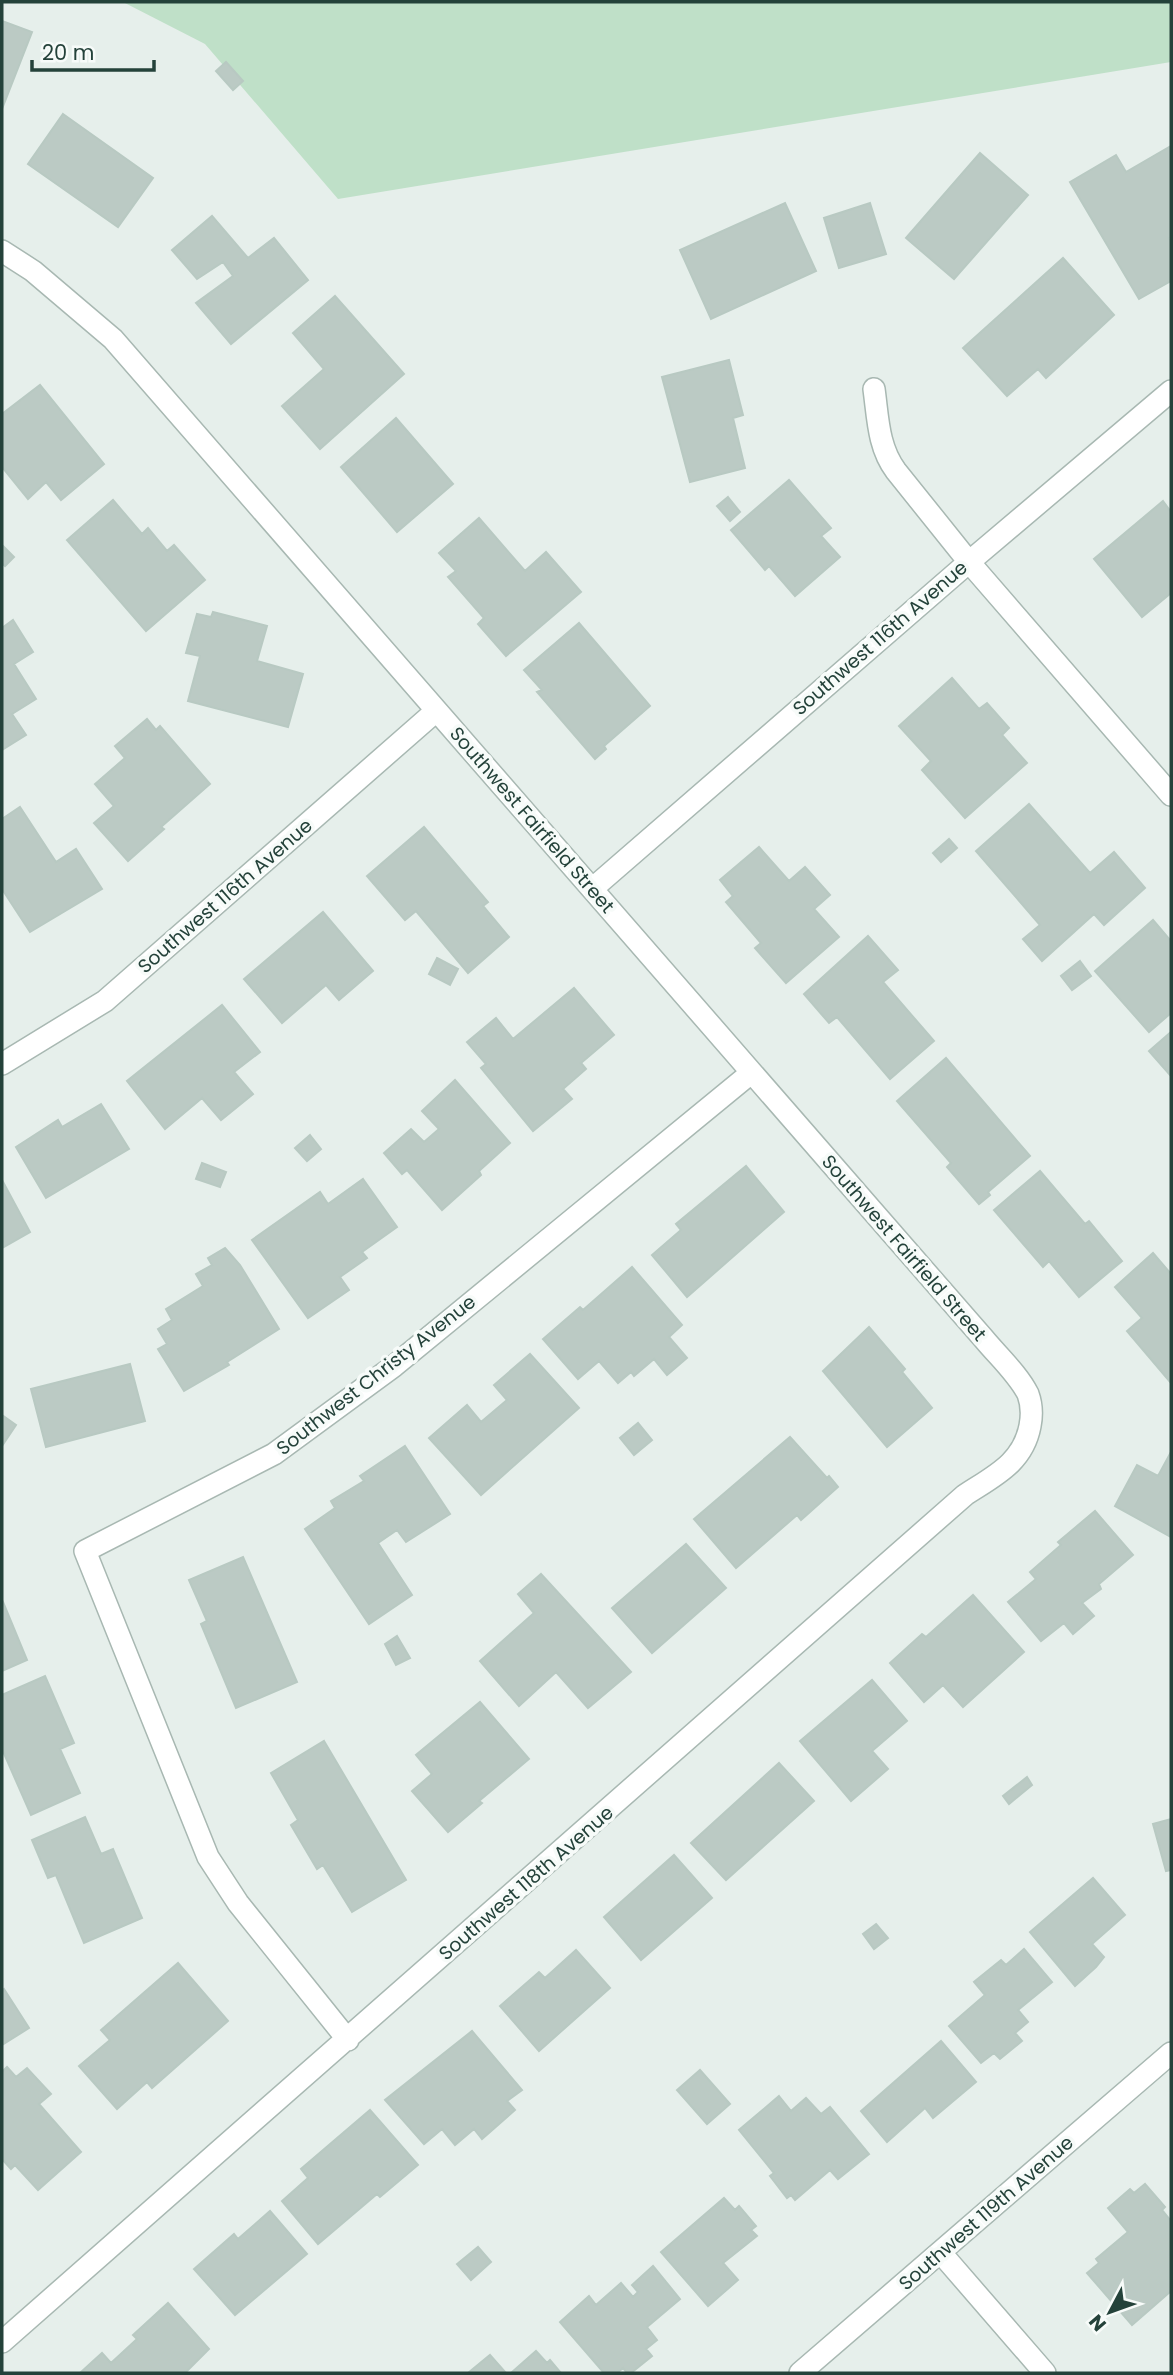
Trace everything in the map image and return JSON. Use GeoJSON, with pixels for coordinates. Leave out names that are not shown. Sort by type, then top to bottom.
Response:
{"type":"FeatureCollection","features":[{"type":"Feature","properties":{"kind":"street","name":"Southwest Fairfield Street"},"geometry":{"type":"LineString","coordinates":[[2,251],[33,271],[113,338],[1022,1384],[1029,1397],[1032,1415]]}},
{"type":"Feature","properties":{"kind":"street"},"geometry":{"type":"LineString","coordinates":[[874,389],[880,438],[886,458],[969,562],[1171,795]]}},
{"type":"Feature","properties":{"kind":"street","name":"Southwest 116th Avenue"},"geometry":{"type":"LineString","coordinates":[[592,889],[1171,391]]}},
{"type":"Feature","properties":{"kind":"street","name":"Southwest 116th Avenue"},"geometry":{"type":"LineString","coordinates":[[5,1055],[105,1001],[436,711]]}},
{"type":"Feature","properties":{"kind":"street","name":"Southwest Christy Avenue"},"geometry":{"type":"LineString","coordinates":[[348,2040],[238,1903],[208,1857],[85,1551],[274,1454],[394,1366],[751,1073]]}},
{"type":"Feature","properties":{"kind":"street","name":"Southwest 118th Avenue"},"geometry":{"type":"LineString","coordinates":[[2,2342],[965,1495],[1002,1471],[1019,1455],[1027,1440],[1032,1415]]}},
{"type":"Feature","properties":{"kind":"street","name":"Southwest 119th Avenue"},"geometry":{"type":"LineString","coordinates":[[800,2373],[1171,2053]]}},
{"type":"Feature","properties":{"kind":"street"},"geometry":{"type":"LineString","coordinates":[[941,2253],[1045,2373]]}},
{"type":"Feature","properties":{"kind":"green space"},"geometry":{"type":"Polygon","coordinates":[[[123,2],[1171,2],[1171,62],[338,199],[205,44],[123,2]]]}},
{"type":"Feature","properties":{"kind":"building"},"geometry":{"type":"Polygon","coordinates":[[[2,21],[32,32],[2,109],[2,21]]]}},
{"type":"Feature","properties":{"kind":"building"},"geometry":{"type":"Polygon","coordinates":[[[226,62],[243,81],[233,90],[216,71],[226,62]]]}},
{"type":"Feature","properties":{"kind":"building"},"geometry":{"type":"Polygon","coordinates":[[[63,114],[153,178],[118,227],[28,164],[63,114]]]}},
{"type":"Feature","properties":{"kind":"building"},"geometry":{"type":"Polygon","coordinates":[[[1171,146],[1171,281],[1139,299],[1070,182],[1116,155],[1126,172],[1171,146]]]}},
{"type":"Feature","properties":{"kind":"building"},"geometry":{"type":"Polygon","coordinates":[[[980,153],[1028,195],[954,279],[906,238],[980,153]]]}},
{"type":"Feature","properties":{"kind":"building"},"geometry":{"type":"Polygon","coordinates":[[[785,203],[816,271],[711,319],[680,250],[785,203]]]}},
{"type":"Feature","properties":{"kind":"building"},"geometry":{"type":"Polygon","coordinates":[[[870,203],[886,254],[839,268],[824,218],[870,203]]]}},
{"type":"Feature","properties":{"kind":"building"},"geometry":{"type":"Polygon","coordinates":[[[212,216],[248,258],[274,238],[308,280],[231,344],[196,303],[233,276],[223,262],[197,279],[172,250],[212,216]]]}},
{"type":"Feature","properties":{"kind":"building"},"geometry":{"type":"Polygon","coordinates":[[[1063,258],[1114,315],[1046,378],[1038,369],[1007,396],[963,348],[1063,258]]]}},
{"type":"Feature","properties":{"kind":"building"},"geometry":{"type":"Polygon","coordinates":[[[335,296],[404,374],[320,449],[282,406],[324,369],[293,333],[335,296]]]}},
{"type":"Feature","properties":{"kind":"building"},"geometry":{"type":"Polygon","coordinates":[[[729,360],[743,415],[733,418],[745,468],[690,482],[662,377],[729,360]]]}},
{"type":"Feature","properties":{"kind":"building"},"geometry":{"type":"Polygon","coordinates":[[[40,385],[104,464],[61,500],[46,482],[28,499],[2,467],[2,414],[40,385]]]}},
{"type":"Feature","properties":{"kind":"building"},"geometry":{"type":"Polygon","coordinates":[[[396,418],[453,484],[397,532],[341,467],[396,418]]]}},
{"type":"Feature","properties":{"kind":"building"},"geometry":{"type":"Polygon","coordinates":[[[789,480],[831,528],[821,536],[840,557],[795,596],[769,566],[765,570],[731,530],[789,480]]]}},
{"type":"Feature","properties":{"kind":"building"},"geometry":{"type":"Polygon","coordinates":[[[728,497],[740,512],[730,521],[717,506],[728,497]]]}},
{"type":"Feature","properties":{"kind":"building"},"geometry":{"type":"Polygon","coordinates":[[[113,500],[142,534],[148,528],[167,551],[174,545],[205,580],[146,631],[67,540],[113,500]]]}},
{"type":"Feature","properties":{"kind":"building"},"geometry":{"type":"Polygon","coordinates":[[[1163,501],[1171,512],[1171,593],[1142,617],[1094,559],[1163,501]]]}},
{"type":"Feature","properties":{"kind":"building"},"geometry":{"type":"Polygon","coordinates":[[[479,518],[525,571],[546,552],[581,592],[506,656],[478,624],[484,618],[448,577],[456,571],[439,553],[479,518]]]}},
{"type":"Feature","properties":{"kind":"building"},"geometry":{"type":"Polygon","coordinates":[[[2,545],[14,557],[5,566],[2,563],[2,545]]]}},
{"type":"Feature","properties":{"kind":"building"},"geometry":{"type":"Polygon","coordinates":[[[213,612],[267,626],[257,661],[303,674],[288,727],[188,701],[200,656],[186,653],[197,614],[211,617],[213,612]]]}},
{"type":"Feature","properties":{"kind":"building"},"geometry":{"type":"Polygon","coordinates":[[[13,620],[33,652],[14,664],[36,699],[12,714],[26,735],[2,750],[2,628],[13,620]]]}},
{"type":"Feature","properties":{"kind":"building"},"geometry":{"type":"Polygon","coordinates":[[[579,623],[650,706],[604,746],[606,749],[595,759],[537,692],[542,690],[524,670],[579,623]]]}},
{"type":"Feature","properties":{"kind":"building"},"geometry":{"type":"Polygon","coordinates":[[[952,678],[979,709],[987,703],[1009,728],[1002,735],[1027,763],[965,818],[922,770],[931,761],[899,726],[952,678]]]}},
{"type":"Feature","properties":{"kind":"building"},"geometry":{"type":"Polygon","coordinates":[[[147,719],[156,730],[160,726],[210,784],[161,827],[164,829],[128,861],[94,823],[114,806],[95,784],[125,758],[115,746],[147,719]]]}},
{"type":"Feature","properties":{"kind":"building"},"geometry":{"type":"Polygon","coordinates":[[[1029,804],[1090,873],[1114,852],[1145,888],[1104,925],[1094,914],[1042,961],[1023,939],[1040,925],[976,851],[1029,804]]]}},
{"type":"Feature","properties":{"kind":"building"},"geometry":{"type":"Polygon","coordinates":[[[20,807],[56,862],[76,849],[102,889],[30,932],[2,889],[2,819],[20,807]]]}},
{"type":"Feature","properties":{"kind":"building"},"geometry":{"type":"Polygon","coordinates":[[[424,827],[488,902],[483,906],[509,937],[468,973],[416,911],[405,920],[367,876],[424,827]]]}},
{"type":"Feature","properties":{"kind":"building"},"geometry":{"type":"Polygon","coordinates":[[[949,839],[957,848],[941,862],[933,853],[949,839]]]}},
{"type":"Feature","properties":{"kind":"building"},"geometry":{"type":"Polygon","coordinates":[[[759,847],[789,881],[805,867],[830,895],[814,909],[839,937],[786,983],[755,948],[761,943],[726,902],[733,896],[720,880],[759,847]]]}},
{"type":"Feature","properties":{"kind":"building"},"geometry":{"type":"Polygon","coordinates":[[[323,912],[373,971],[339,1000],[326,985],[282,1023],[244,979],[323,912]]]}},
{"type":"Feature","properties":{"kind":"building"},"geometry":{"type":"Polygon","coordinates":[[[1153,920],[1171,941],[1171,1013],[1149,1032],[1095,971],[1153,920]]]}},
{"type":"Feature","properties":{"kind":"building"},"geometry":{"type":"Polygon","coordinates":[[[868,936],[898,970],[883,982],[934,1041],[890,1079],[837,1017],[829,1023],[804,994],[868,936]]]}},
{"type":"Feature","properties":{"kind":"building"},"geometry":{"type":"Polygon","coordinates":[[[437,958],[458,969],[450,985],[429,974],[437,958]]]}},
{"type":"Feature","properties":{"kind":"building"},"geometry":{"type":"Polygon","coordinates":[[[1080,961],[1091,976],[1072,990],[1061,976],[1080,961]]]}},
{"type":"Feature","properties":{"kind":"building"},"geometry":{"type":"Polygon","coordinates":[[[574,988],[614,1035],[581,1063],[586,1069],[563,1089],[572,1099],[533,1131],[481,1068],[486,1064],[467,1042],[496,1018],[513,1039],[574,988]]]}},
{"type":"Feature","properties":{"kind":"building"},"geometry":{"type":"Polygon","coordinates":[[[222,1005],[260,1052],[234,1072],[253,1094],[221,1120],[202,1098],[165,1129],[127,1081],[222,1005]]]}},
{"type":"Feature","properties":{"kind":"building"},"geometry":{"type":"Polygon","coordinates":[[[1171,1032],[1171,1076],[1149,1051],[1171,1032]]]}},
{"type":"Feature","properties":{"kind":"building"},"geometry":{"type":"Polygon","coordinates":[[[946,1058],[1030,1156],[988,1192],[990,1195],[979,1204],[947,1167],[951,1163],[897,1101],[946,1058]]]}},
{"type":"Feature","properties":{"kind":"building"},"geometry":{"type":"Polygon","coordinates":[[[455,1080],[510,1143],[479,1171],[481,1175],[442,1210],[407,1170],[402,1174],[384,1153],[411,1129],[424,1142],[439,1129],[422,1111],[455,1080]]]}},
{"type":"Feature","properties":{"kind":"building"},"geometry":{"type":"Polygon","coordinates":[[[101,1104],[129,1149],[46,1198],[16,1147],[58,1120],[62,1127],[101,1104]]]}},
{"type":"Feature","properties":{"kind":"building"},"geometry":{"type":"Polygon","coordinates":[[[310,1135],[321,1149],[307,1161],[295,1148],[310,1135]]]}},
{"type":"Feature","properties":{"kind":"building"},"geometry":{"type":"Polygon","coordinates":[[[202,1163],[226,1172],[220,1187],[196,1179],[202,1163]]]}},
{"type":"Feature","properties":{"kind":"building"},"geometry":{"type":"Polygon","coordinates":[[[746,1166],[784,1212],[687,1297],[652,1255],[681,1230],[676,1224],[746,1166]]]}},
{"type":"Feature","properties":{"kind":"building"},"geometry":{"type":"Polygon","coordinates":[[[1040,1171],[1085,1224],[1089,1221],[1122,1261],[1079,1297],[1049,1261],[1043,1267],[994,1210],[1040,1171]]]}},
{"type":"Feature","properties":{"kind":"building"},"geometry":{"type":"Polygon","coordinates":[[[363,1179],[397,1227],[362,1252],[367,1258],[340,1277],[349,1290],[308,1318],[252,1240],[320,1192],[328,1204],[363,1179]]]}},
{"type":"Feature","properties":{"kind":"building"},"geometry":{"type":"Polygon","coordinates":[[[2,1180],[30,1232],[2,1248],[2,1180]]]}},
{"type":"Feature","properties":{"kind":"building"},"geometry":{"type":"Polygon","coordinates":[[[225,1248],[240,1265],[279,1329],[227,1362],[229,1365],[184,1391],[158,1349],[167,1344],[158,1329],[172,1320],[166,1309],[203,1286],[196,1274],[212,1265],[208,1258],[225,1248]]]}},
{"type":"Feature","properties":{"kind":"building"},"geometry":{"type":"Polygon","coordinates":[[[1153,1253],[1171,1274],[1171,1383],[1127,1331],[1142,1318],[1115,1287],[1153,1253]]]}},
{"type":"Feature","properties":{"kind":"building"},"geometry":{"type":"Polygon","coordinates":[[[632,1267],[682,1325],[669,1337],[687,1358],[667,1375],[654,1359],[634,1376],[631,1372],[618,1383],[599,1361],[578,1379],[543,1339],[580,1307],[583,1310],[632,1267]]]}},
{"type":"Feature","properties":{"kind":"building"},"geometry":{"type":"Polygon","coordinates":[[[869,1327],[905,1369],[902,1372],[932,1408],[887,1447],[823,1371],[869,1327]]]}},
{"type":"Feature","properties":{"kind":"building"},"geometry":{"type":"Polygon","coordinates":[[[530,1354],[579,1408],[481,1495],[429,1438],[467,1405],[481,1422],[507,1400],[494,1385],[530,1354]]]}},
{"type":"Feature","properties":{"kind":"building"},"geometry":{"type":"Polygon","coordinates":[[[130,1364],[145,1421],[46,1447],[31,1389],[130,1364]]]}},
{"type":"Feature","properties":{"kind":"building"},"geometry":{"type":"Polygon","coordinates":[[[2,1415],[16,1425],[2,1446],[2,1415]]]}},
{"type":"Feature","properties":{"kind":"building"},"geometry":{"type":"Polygon","coordinates":[[[638,1423],[652,1440],[634,1455],[620,1438],[638,1423]]]}},
{"type":"Feature","properties":{"kind":"building"},"geometry":{"type":"Polygon","coordinates":[[[790,1437],[838,1487],[801,1520],[797,1515],[736,1568],[694,1519],[790,1437]]]}},
{"type":"Feature","properties":{"kind":"building"},"geometry":{"type":"Polygon","coordinates":[[[405,1446],[450,1514],[406,1542],[397,1530],[378,1543],[412,1595],[369,1624],[305,1529],[335,1508],[331,1501],[364,1481],[360,1476],[405,1446]]]}},
{"type":"Feature","properties":{"kind":"building"},"geometry":{"type":"Polygon","coordinates":[[[1171,1452],[1171,1537],[1115,1506],[1137,1465],[1158,1476],[1171,1452]]]}},
{"type":"Feature","properties":{"kind":"building"},"geometry":{"type":"Polygon","coordinates":[[[1095,1511],[1133,1555],[1099,1584],[1101,1589],[1082,1603],[1094,1616],[1073,1634],[1064,1623],[1041,1641],[1008,1602],[1036,1579],[1030,1572],[1061,1545],[1058,1542],[1095,1511]]]}},
{"type":"Feature","properties":{"kind":"building"},"geometry":{"type":"Polygon","coordinates":[[[686,1544],[726,1588],[652,1653],[612,1608],[686,1544]]]}},
{"type":"Feature","properties":{"kind":"building"},"geometry":{"type":"Polygon","coordinates":[[[243,1557],[297,1682],[236,1708],[201,1624],[207,1621],[189,1580],[243,1557]]]}},
{"type":"Feature","properties":{"kind":"building"},"geometry":{"type":"Polygon","coordinates":[[[541,1574],[631,1672],[588,1708],[556,1672],[519,1706],[480,1661],[534,1613],[518,1594],[541,1574]]]}},
{"type":"Feature","properties":{"kind":"building"},"geometry":{"type":"Polygon","coordinates":[[[973,1595],[1024,1652],[963,1707],[943,1685],[924,1702],[890,1663],[922,1634],[926,1637],[973,1595]]]}},
{"type":"Feature","properties":{"kind":"building"},"geometry":{"type":"Polygon","coordinates":[[[2,1603],[27,1660],[2,1671],[2,1603]]]}},
{"type":"Feature","properties":{"kind":"building"},"geometry":{"type":"Polygon","coordinates":[[[397,1636],[410,1658],[396,1665],[385,1644],[397,1636]]]}},
{"type":"Feature","properties":{"kind":"building"},"geometry":{"type":"Polygon","coordinates":[[[45,1676],[74,1743],[60,1749],[80,1793],[31,1815],[2,1749],[2,1695],[45,1676]]]}},
{"type":"Feature","properties":{"kind":"building"},"geometry":{"type":"Polygon","coordinates":[[[872,1680],[907,1721],[872,1751],[888,1769],[851,1801],[800,1741],[872,1680]]]}},
{"type":"Feature","properties":{"kind":"building"},"geometry":{"type":"Polygon","coordinates":[[[480,1702],[529,1759],[479,1801],[482,1803],[448,1832],[412,1791],[432,1774],[416,1755],[480,1702]]]}},
{"type":"Feature","properties":{"kind":"building"},"geometry":{"type":"Polygon","coordinates":[[[324,1741],[406,1880],[352,1912],[323,1865],[317,1869],[291,1825],[298,1820],[271,1773],[324,1741]]]}},
{"type":"Feature","properties":{"kind":"building"},"geometry":{"type":"Polygon","coordinates":[[[779,1763],[814,1801],[726,1880],[691,1843],[779,1763]]]}},
{"type":"Feature","properties":{"kind":"building"},"geometry":{"type":"Polygon","coordinates":[[[1027,1777],[1032,1785],[1009,1804],[1003,1796],[1027,1777]]]}},
{"type":"Feature","properties":{"kind":"building"},"geometry":{"type":"Polygon","coordinates":[[[85,1817],[101,1854],[113,1849],[142,1918],[84,1943],[56,1875],[48,1878],[32,1840],[85,1817]]]}},
{"type":"Feature","properties":{"kind":"building"},"geometry":{"type":"Polygon","coordinates":[[[1171,1819],[1171,1870],[1166,1871],[1153,1824],[1171,1819]]]}},
{"type":"Feature","properties":{"kind":"building"},"geometry":{"type":"Polygon","coordinates":[[[674,1855],[712,1898],[641,1960],[604,1917],[674,1855]]]}},
{"type":"Feature","properties":{"kind":"building"},"geometry":{"type":"Polygon","coordinates":[[[1093,1878],[1125,1915],[1092,1944],[1104,1957],[1075,1986],[1030,1932],[1093,1878]]]}},
{"type":"Feature","properties":{"kind":"building"},"geometry":{"type":"Polygon","coordinates":[[[876,1924],[888,1938],[874,1949],[863,1934],[876,1924]]]}},
{"type":"Feature","properties":{"kind":"building"},"geometry":{"type":"Polygon","coordinates":[[[1024,1949],[1052,1982],[1018,2010],[1028,2022],[1015,2033],[1022,2041],[1000,2059],[994,2053],[981,2063],[949,2026],[985,1995],[974,1982],[1001,1960],[1006,1965],[1024,1949]]]}},
{"type":"Feature","properties":{"kind":"building"},"geometry":{"type":"Polygon","coordinates":[[[576,1950],[610,1988],[539,2051],[500,2006],[539,1972],[545,1978],[576,1950]]]}},
{"type":"Feature","properties":{"kind":"building"},"geometry":{"type":"Polygon","coordinates":[[[178,1963],[228,2021],[152,2088],[147,2082],[117,2109],[79,2066],[110,2040],[101,2030],[178,1963]]]}},
{"type":"Feature","properties":{"kind":"building"},"geometry":{"type":"Polygon","coordinates":[[[4,1989],[29,2028],[2,2045],[2,1991],[4,1989]]]}},
{"type":"Feature","properties":{"kind":"building"},"geometry":{"type":"Polygon","coordinates":[[[472,2031],[522,2090],[507,2101],[515,2110],[482,2139],[474,2129],[455,2145],[442,2129],[424,2144],[385,2100],[472,2031]]]}},
{"type":"Feature","properties":{"kind":"building"},"geometry":{"type":"Polygon","coordinates":[[[941,2041],[976,2082],[933,2118],[925,2108],[887,2142],[861,2111],[941,2041]]]}},
{"type":"Feature","properties":{"kind":"building"},"geometry":{"type":"Polygon","coordinates":[[[7,2067],[16,2077],[27,2068],[51,2094],[39,2104],[81,2152],[38,2190],[15,2165],[11,2169],[2,2159],[2,2072],[7,2067]]]}},
{"type":"Feature","properties":{"kind":"building"},"geometry":{"type":"Polygon","coordinates":[[[700,2070],[730,2104],[707,2124],[677,2090],[700,2070]]]}},
{"type":"Feature","properties":{"kind":"building"},"geometry":{"type":"Polygon","coordinates":[[[779,2096],[791,2111],[806,2098],[821,2114],[830,2107],[869,2154],[838,2179],[830,2170],[795,2200],[791,2195],[787,2198],[770,2176],[774,2173],[739,2130],[779,2096]]]}},
{"type":"Feature","properties":{"kind":"building"},"geometry":{"type":"Polygon","coordinates":[[[370,2110],[418,2165],[380,2197],[377,2194],[318,2244],[282,2201],[308,2178],[301,2169],[370,2110]]]}},
{"type":"Feature","properties":{"kind":"building"},"geometry":{"type":"Polygon","coordinates":[[[1145,2184],[1165,2207],[1162,2210],[1171,2221],[1171,2291],[1132,2325],[1087,2273],[1099,2263],[1096,2259],[1128,2232],[1108,2208],[1130,2189],[1134,2193],[1145,2184]]]}},
{"type":"Feature","properties":{"kind":"building"},"geometry":{"type":"Polygon","coordinates":[[[724,2198],[735,2210],[739,2206],[756,2226],[751,2230],[757,2236],[723,2263],[738,2280],[708,2306],[661,2252],[724,2198]]]}},
{"type":"Feature","properties":{"kind":"building"},"geometry":{"type":"Polygon","coordinates":[[[270,2211],[307,2254],[235,2315],[194,2269],[234,2234],[238,2239],[270,2211]]]}},
{"type":"Feature","properties":{"kind":"building"},"geometry":{"type":"Polygon","coordinates":[[[478,2247],[491,2262],[471,2280],[457,2264],[478,2247]]]}},
{"type":"Feature","properties":{"kind":"building"},"geometry":{"type":"Polygon","coordinates":[[[653,2266],[680,2299],[647,2327],[657,2340],[646,2349],[652,2356],[631,2373],[627,2373],[623,2368],[617,2373],[604,2373],[560,2322],[589,2296],[596,2305],[621,2283],[633,2297],[638,2292],[632,2285],[653,2266]]]}},
{"type":"Feature","properties":{"kind":"building"},"geometry":{"type":"Polygon","coordinates":[[[168,2303],[209,2349],[185,2373],[80,2373],[102,2353],[111,2363],[137,2339],[133,2335],[168,2303]]]}},
{"type":"Feature","properties":{"kind":"building"},"geometry":{"type":"Polygon","coordinates":[[[536,2351],[547,2363],[550,2360],[561,2373],[511,2373],[536,2351]]]}},
{"type":"Feature","properties":{"kind":"building"},"geometry":{"type":"Polygon","coordinates":[[[490,2355],[506,2373],[468,2373],[490,2355]]]}}]}
